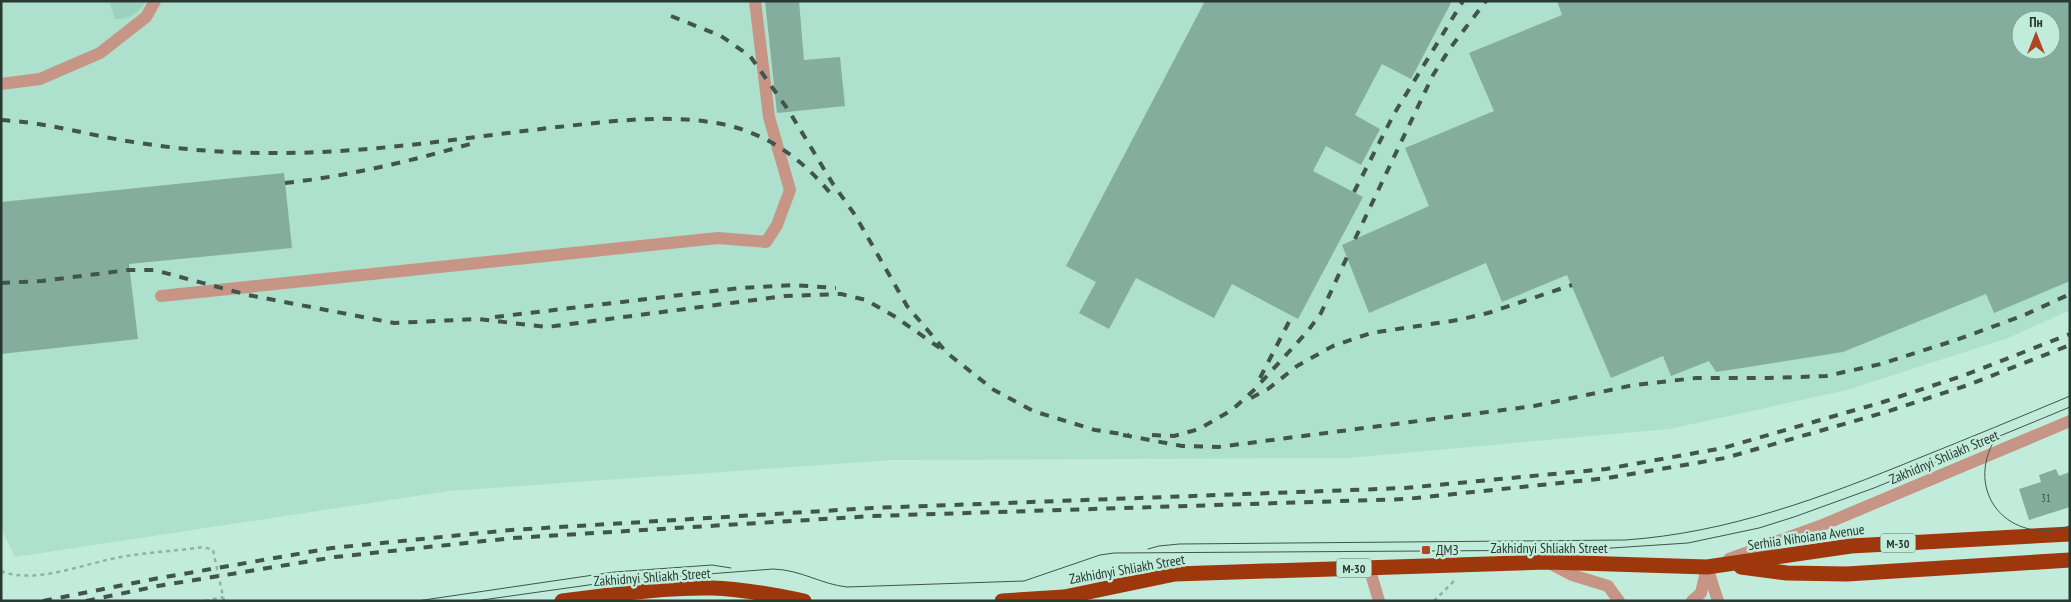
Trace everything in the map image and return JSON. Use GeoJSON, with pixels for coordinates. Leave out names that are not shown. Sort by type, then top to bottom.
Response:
{"type":"FeatureCollection","features":[{"type":"Feature","properties":{"kind":"highway","name":"Serhiia Nihoiana Avenue"},"geometry":{"type":"LineString","coordinates":[[1707,567],[1851,546],[2070,534]]}},
{"type":"Feature","properties":{"kind":"highway","name":"Serhiia Nihoiana Avenue"},"geometry":{"type":"LineString","coordinates":[[1728,565],[1787,573],[1847,574],[2070,560]]}},
{"type":"Feature","properties":{"kind":"highway","name":"Zakhidnyi Shliakh Street"},"geometry":{"type":"LineString","coordinates":[[1002,601],[1064,596],[1175,574],[1547,562],[1707,567]]}},
{"type":"Feature","properties":{"kind":"highway","name":"Zakhidnyi Shliakh Street"},"geometry":{"type":"LineString","coordinates":[[562,601],[643,592],[712,588],[804,601]]}},
{"type":"Feature","properties":{"kind":"street"},"geometry":{"type":"LineString","coordinates":[[1,84],[40,79],[100,53],[146,17],[155,1]]}},
{"type":"Feature","properties":{"kind":"street"},"geometry":{"type":"LineString","coordinates":[[162,296],[718,238],[766,242],[777,225],[790,190],[768,117],[755,1]]}},
{"type":"Feature","properties":{"kind":"street","name":"Zakhidnyi Shliakh Street"},"geometry":{"type":"LineString","coordinates":[[1707,567],[1820,526],[2070,421]]}},
{"type":"Feature","properties":{"kind":"street"},"geometry":{"type":"LineString","coordinates":[[1547,562],[1572,575],[1608,586],[1619,601]]}},
{"type":"Feature","properties":{"kind":"street"},"geometry":{"type":"LineString","coordinates":[[1369,567],[1379,601]]}},
{"type":"Feature","properties":{"kind":"street"},"geometry":{"type":"LineString","coordinates":[[1692,601],[1701,593],[1707,567]]}},
{"type":"Feature","properties":{"kind":"street"},"geometry":{"type":"LineString","coordinates":[[1707,567],[1718,601]]}},
{"type":"Feature","properties":{"kind":"path"},"geometry":{"type":"LineString","coordinates":[[1,571],[27,576],[76,568],[120,557],[204,547],[213,550],[224,599],[206,601]]}},
{"type":"Feature","properties":{"kind":"path"},"geometry":{"type":"LineString","coordinates":[[1434,601],[1471,564]]}},
{"type":"Feature","properties":{"kind":"shaded area"},"geometry":{"type":"Polygon","coordinates":[[[1,1],[2070,1],[2070,310],[2008,338],[1847,390],[1669,429],[1348,458],[892,460],[449,491],[15,557],[1,528],[1,1]]]}},
{"type":"Feature","properties":{"kind":"shaded area"},"geometry":{"type":"Polygon","coordinates":[[[109,1],[147,1],[130,17],[115,19],[109,1]]]}},
{"type":"Feature","properties":{"kind":"building"},"geometry":{"type":"Polygon","coordinates":[[[765,1],[799,1],[804,60],[840,57],[845,106],[777,113],[765,1]]]}},
{"type":"Feature","properties":{"kind":"building"},"geometry":{"type":"Polygon","coordinates":[[[1205,1],[1452,1],[1411,79],[1382,64],[1355,115],[1380,129],[1361,165],[1326,146],[1313,171],[1363,197],[1298,319],[1232,284],[1214,318],[1136,278],[1109,329],[1079,313],[1096,282],[1066,266],[1205,1]]]}},
{"type":"Feature","properties":{"kind":"building"},"geometry":{"type":"Polygon","coordinates":[[[1557,1],[2070,1],[2070,281],[1994,313],[1986,294],[1843,352],[1716,372],[1709,361],[1671,376],[1663,356],[1611,378],[1567,275],[1502,302],[1486,263],[1369,313],[1342,245],[1429,206],[1405,148],[1494,111],[1469,53],[1562,15],[1557,1]]]}},
{"type":"Feature","properties":{"kind":"building"},"geometry":{"type":"Polygon","coordinates":[[[284,173],[292,248],[129,264],[138,339],[1,354],[1,202],[284,173]]]}},
{"type":"Feature","properties":{"kind":"building"},"geometry":{"type":"Polygon","coordinates":[[[2056,469],[2059,476],[2070,472],[2070,507],[2029,520],[2019,489],[2041,482],[2039,475],[2056,469]]]}},
{"type":"Feature","properties":{"kind":"tram line"},"geometry":{"type":"LineString","coordinates":[[1148,549],[1179,544],[1625,540],[1701,530],[1775,511],[1847,486],[2070,396]]}},
{"type":"Feature","properties":{"kind":"tram line"},"geometry":{"type":"LineString","coordinates":[[475,601],[617,581],[773,569],[793,572],[847,587],[1024,581],[1100,555],[1114,553],[1581,550],[1688,543],[1759,528],[1794,517],[1874,488],[2070,407]]}},
{"type":"Feature","properties":{"kind":"tram line"},"geometry":{"type":"LineString","coordinates":[[1996,437],[1987,458],[1985,477],[1989,495],[1998,510],[2011,522],[2028,529],[2048,531],[2070,526]]}},
{"type":"Feature","properties":{"kind":"tram line"},"geometry":{"type":"LineString","coordinates":[[417,601],[614,572],[712,565],[731,568]]}},
{"type":"Feature","properties":{"kind":"railway"},"geometry":{"type":"LineString","coordinates":[[1354,192],[1394,114],[1463,1]]}},
{"type":"Feature","properties":{"kind":"railway"},"geometry":{"type":"LineString","coordinates":[[1355,239],[1433,75],[1451,47],[1486,1]]}},
{"type":"Feature","properties":{"kind":"railway"},"geometry":{"type":"LineString","coordinates":[[671,16],[721,36],[750,56],[789,111],[833,184],[855,215],[907,306],[947,353],[994,390],[1033,411],[1095,430],[1129,435]]}},
{"type":"Feature","properties":{"kind":"railway"},"geometry":{"type":"LineString","coordinates":[[1,120],[39,124],[121,140],[204,151],[303,153],[409,145],[613,121],[679,119],[722,124],[771,142],[786,151],[812,173],[835,199]]}},
{"type":"Feature","properties":{"kind":"railway"},"geometry":{"type":"LineString","coordinates":[[285,183],[382,167],[477,142]]}},
{"type":"Feature","properties":{"kind":"railway"},"geometry":{"type":"LineString","coordinates":[[1152,435],[1174,436],[1199,429],[1232,410],[1254,390],[1307,332],[1321,313],[1347,257]]}},
{"type":"Feature","properties":{"kind":"railway"},"geometry":{"type":"LineString","coordinates":[[1,283],[42,281],[128,270],[154,270],[248,295],[394,323],[478,319],[547,327],[785,296],[841,294],[866,300],[894,316],[947,353]]}},
{"type":"Feature","properties":{"kind":"railway"},"geometry":{"type":"LineString","coordinates":[[495,317],[740,288],[793,285],[836,288]]}},
{"type":"Feature","properties":{"kind":"railway"},"geometry":{"type":"LineString","coordinates":[[1251,398],[1268,389],[1297,366],[1333,346],[1371,333],[1458,320],[1488,313],[1572,285]]}},
{"type":"Feature","properties":{"kind":"railway"},"geometry":{"type":"LineString","coordinates":[[1123,435],[1182,446],[1218,447],[1534,406],[1634,385],[1696,378],[1826,376],[1881,364],[1956,340],[2022,316],[2070,294]]}},
{"type":"Feature","properties":{"kind":"railway"},"geometry":{"type":"LineString","coordinates":[[1260,378],[1292,316]]}},
{"type":"Feature","properties":{"kind":"railway"},"geometry":{"type":"LineString","coordinates":[[43,601],[154,579],[332,548],[511,530],[872,508],[1405,488],[1606,469],[1723,448],[1883,402],[1965,375],[2070,334]]}},
{"type":"Feature","properties":{"kind":"railway"},"geometry":{"type":"LineString","coordinates":[[86,601],[158,586],[335,557],[513,538],[873,516],[1406,499],[1608,478],[1725,458],[1886,412],[1968,385],[2070,345]]}},
{"type":"Feature","properties":{"kind":"place","name":"ДМЗ"},"geometry":{"type":"Point","coordinates":[1426,550]}}]}
